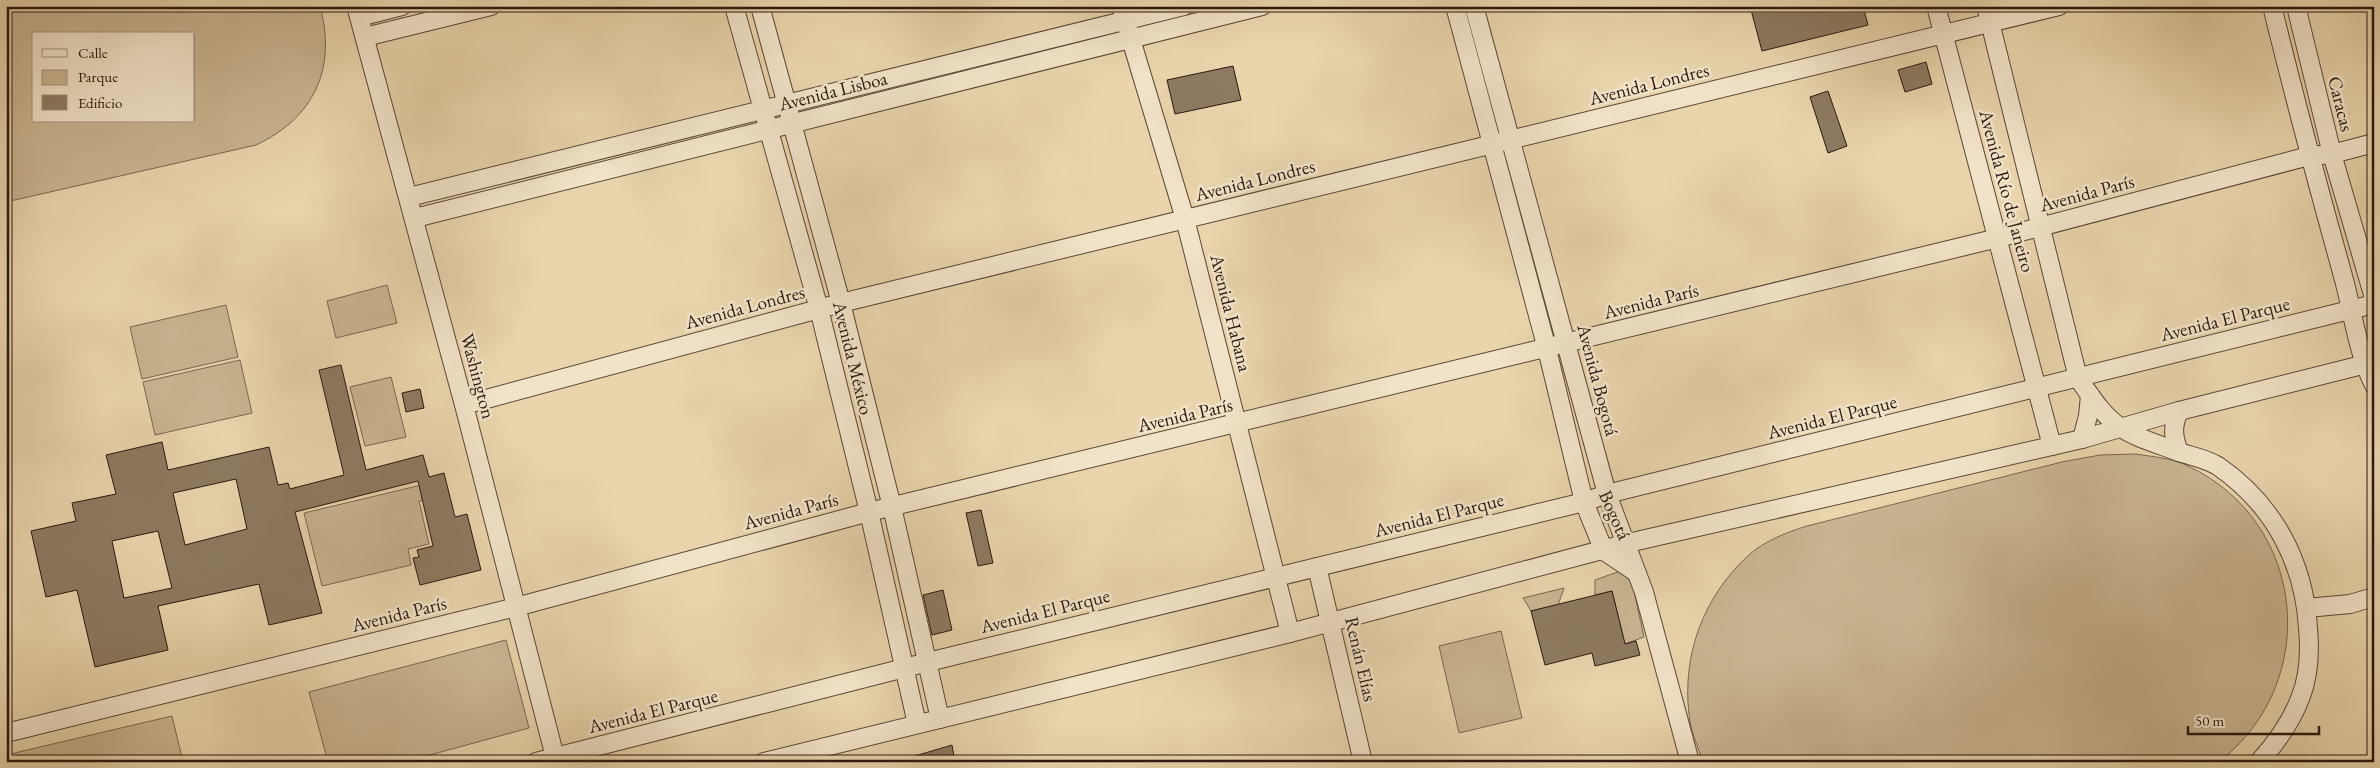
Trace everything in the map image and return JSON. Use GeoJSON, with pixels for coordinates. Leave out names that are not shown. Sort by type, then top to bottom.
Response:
{"type":"FeatureCollection","features":[{"type":"Feature","properties":{"kind":"street"},"geometry":{"type":"LineString","coordinates":[[358,12],[402,6]]}},
{"type":"Feature","properties":{"kind":"street"},"geometry":{"type":"LineString","coordinates":[[365,37],[491,6]]}},
{"type":"Feature","properties":{"kind":"street","name":"Avenida México"},"geometry":{"type":"LineString","coordinates":[[734,6],[819,309],[869,512],[917,724]]}},
{"type":"Feature","properties":{"kind":"street","name":"Avenida México"},"geometry":{"type":"LineString","coordinates":[[760,6],[841,303],[892,507],[940,718]]}},
{"type":"Feature","properties":{"kind":"street","name":"Avenida Lisboa"},"geometry":{"type":"LineString","coordinates":[[409,197],[786,104],[1123,14],[1184,6]]}},
{"type":"Feature","properties":{"kind":"street","name":"Avenida Lisboa"},"geometry":{"type":"LineString","coordinates":[[415,218],[1262,6]]}},
{"type":"Feature","properties":{"kind":"street"},"geometry":{"type":"LineString","coordinates":[[1456,6],[1547,349],[1582,495]]}},
{"type":"Feature","properties":{"kind":"street","name":"Avenida Bogotá"},"geometry":{"type":"LineString","coordinates":[[1474,6],[1607,494],[1628,543],[1638,573],[1659,642],[1690,762]]}},
{"type":"Feature","properties":{"kind":"street","name":"Avenida Río de Janeiro"},"geometry":{"type":"LineString","coordinates":[[1936,6],[2052,446]]}},
{"type":"Feature","properties":{"kind":"street","name":"Avenida Londres"},"geometry":{"type":"LineString","coordinates":[[464,405],[841,303],[1943,34],[1988,14],[2059,6]]}},
{"type":"Feature","properties":{"kind":"street"},"geometry":{"type":"LineString","coordinates":[[2272,6],[2309,156],[2374,385]]}},
{"type":"Feature","properties":{"kind":"street","name":"Caracas"},"geometry":{"type":"LineString","coordinates":[[2296,6],[2332,154],[2374,298]]}},
{"type":"Feature","properties":{"kind":"street","name":"Washington"},"geometry":{"type":"LineString","coordinates":[[358,12],[415,218],[555,757]]}},
{"type":"Feature","properties":{"kind":"street","name":"Avenida Habana"},"geometry":{"type":"LineString","coordinates":[[1123,14],[1185,219],[1290,633]]}},
{"type":"Feature","properties":{"kind":"street","name":"Avenida Río de Janeiro"},"geometry":{"type":"LineString","coordinates":[[1988,14],[2078,378]]}},
{"type":"Feature","properties":{"kind":"street","name":"Avenida París"},"geometry":{"type":"LineString","coordinates":[[6,733],[516,606],[869,512],[1547,349],[1998,238],[2309,156],[2332,154],[2374,143]]}},
{"type":"Feature","properties":{"kind":"street","name":"Avenida El Parque"},"geometry":{"type":"LineString","coordinates":[[536,762],[904,670],[928,662],[1317,567],[1582,495],[1607,494],[2374,304]]}},
{"type":"Feature","properties":{"kind":"street"},"geometry":{"type":"LineString","coordinates":[[764,762],[808,757],[917,724],[1290,633],[1604,551],[1628,543],[2082,439],[2179,411],[2369,363]]}},
{"type":"Feature","properties":{"kind":"street"},"geometry":{"type":"LineString","coordinates":[[2078,378],[2090,395],[2120,428],[2217,466],[2246,490],[2272,519],[2289,546],[2300,578],[2307,608],[2309,644],[2307,677],[2302,695],[2284,732],[2259,762]]}},
{"type":"Feature","properties":{"kind":"street"},"geometry":{"type":"LineString","coordinates":[[2082,439],[2088,416],[2090,395]]}},
{"type":"Feature","properties":{"kind":"street"},"geometry":{"type":"LineString","coordinates":[[2179,411],[2173,424],[2174,437],[2179,452]]}},
{"type":"Feature","properties":{"kind":"street","name":"Bogotá"},"geometry":{"type":"LineString","coordinates":[[1582,495],[1604,551],[1638,573]]}},
{"type":"Feature","properties":{"kind":"street","name":"Renán Elías"},"geometry":{"type":"LineString","coordinates":[[1317,567],[1363,762]]}},
{"type":"Feature","properties":{"kind":"street"},"geometry":{"type":"LineString","coordinates":[[2307,608],[2350,604],[2374,597]]}},
{"type":"Feature","properties":{"kind":"green space"},"geometry":{"type":"Polygon","coordinates":[[[6,6],[320,6],[325,29],[325,50],[323,70],[316,89],[306,106],[293,121],[276,134],[256,145],[6,202],[6,6]]]}},
{"type":"Feature","properties":{"kind":"green space"},"geometry":{"type":"Polygon","coordinates":[[[387,285],[397,323],[336,338],[327,301],[387,285]]]}},
{"type":"Feature","properties":{"kind":"green space"},"geometry":{"type":"Polygon","coordinates":[[[226,305],[238,357],[142,379],[130,327],[226,305]]]}},
{"type":"Feature","properties":{"kind":"green space"},"geometry":{"type":"Polygon","coordinates":[[[240,360],[252,413],[155,435],[143,382],[240,360]]]}},
{"type":"Feature","properties":{"kind":"green space"},"geometry":{"type":"Polygon","coordinates":[[[391,377],[406,437],[365,446],[350,387],[391,377]]]}},
{"type":"Feature","properties":{"kind":"green space"},"geometry":{"type":"Polygon","coordinates":[[[2136,454],[2182,463],[2228,492],[2258,525],[2277,563],[2287,605],[2286,648],[2274,690],[2252,729],[2219,762],[1703,762],[1689,714],[1689,669],[1693,648],[1709,607],[1720,588],[1734,570],[1756,549],[1777,537],[1807,526],[2062,462],[2100,455],[2136,454]]]}},
{"type":"Feature","properties":{"kind":"green space"},"geometry":{"type":"Polygon","coordinates":[[[430,483],[433,498],[419,501],[429,544],[408,549],[411,565],[322,586],[304,513],[430,483]]]}},
{"type":"Feature","properties":{"kind":"green space"},"geometry":{"type":"Polygon","coordinates":[[[1629,568],[1644,637],[1625,644],[1612,591],[1595,595],[1595,580],[1629,568]]]}},
{"type":"Feature","properties":{"kind":"green space"},"geometry":{"type":"Polygon","coordinates":[[[1564,588],[1558,605],[1531,611],[1523,598],[1564,588]]]}},
{"type":"Feature","properties":{"kind":"green space"},"geometry":{"type":"Polygon","coordinates":[[[1501,631],[1522,718],[1459,733],[1439,646],[1501,631]]]}},
{"type":"Feature","properties":{"kind":"green space"},"geometry":{"type":"Polygon","coordinates":[[[506,640],[529,728],[404,762],[328,762],[309,692],[506,640]]]}},
{"type":"Feature","properties":{"kind":"green space"},"geometry":{"type":"Polygon","coordinates":[[[172,716],[183,762],[6,762],[6,755],[172,716]]]}},
{"type":"Feature","properties":{"kind":"building"},"geometry":{"type":"Polygon","coordinates":[[[1750,6],[1863,6],[1868,25],[1762,51],[1750,6]]]}},
{"type":"Feature","properties":{"kind":"building"},"geometry":{"type":"Polygon","coordinates":[[[1926,62],[1932,84],[1905,92],[1898,70],[1926,62]]]}},
{"type":"Feature","properties":{"kind":"building"},"geometry":{"type":"Polygon","coordinates":[[[1233,66],[1241,100],[1175,114],[1167,80],[1233,66]]]}},
{"type":"Feature","properties":{"kind":"building"},"geometry":{"type":"Polygon","coordinates":[[[1828,91],[1847,146],[1828,153],[1810,97],[1828,91]]]}},
{"type":"Feature","properties":{"kind":"building"},"geometry":{"type":"Polygon","coordinates":[[[341,365],[366,470],[423,455],[429,477],[444,473],[455,517],[467,514],[481,570],[420,585],[413,558],[419,557],[417,550],[433,546],[418,481],[295,512],[322,613],[269,625],[259,584],[158,606],[168,650],[95,667],[77,590],[46,597],[31,531],[76,521],[72,503],[116,494],[106,455],[162,442],[168,470],[269,447],[278,485],[288,483],[290,489],[344,475],[319,370],[341,365]],[[236,479],[173,493],[185,545],[247,529],[236,479]],[[158,531],[112,541],[124,598],[172,588],[158,531]]]}},
{"type":"Feature","properties":{"kind":"building"},"geometry":{"type":"Polygon","coordinates":[[[420,389],[424,408],[406,412],[402,393],[420,389]]]}},
{"type":"Feature","properties":{"kind":"building"},"geometry":{"type":"Polygon","coordinates":[[[981,510],[993,563],[978,566],[966,513],[981,510]]]}},
{"type":"Feature","properties":{"kind":"building"},"geometry":{"type":"Polygon","coordinates":[[[943,590],[952,630],[932,635],[923,595],[943,590]]]}},
{"type":"Feature","properties":{"kind":"building"},"geometry":{"type":"Polygon","coordinates":[[[1612,591],[1625,644],[1636,641],[1640,655],[1595,666],[1592,653],[1545,665],[1531,611],[1612,591]]]}},
{"type":"Feature","properties":{"kind":"building"},"geometry":{"type":"Polygon","coordinates":[[[952,745],[955,762],[909,762],[908,758],[952,745]]]}}]}
